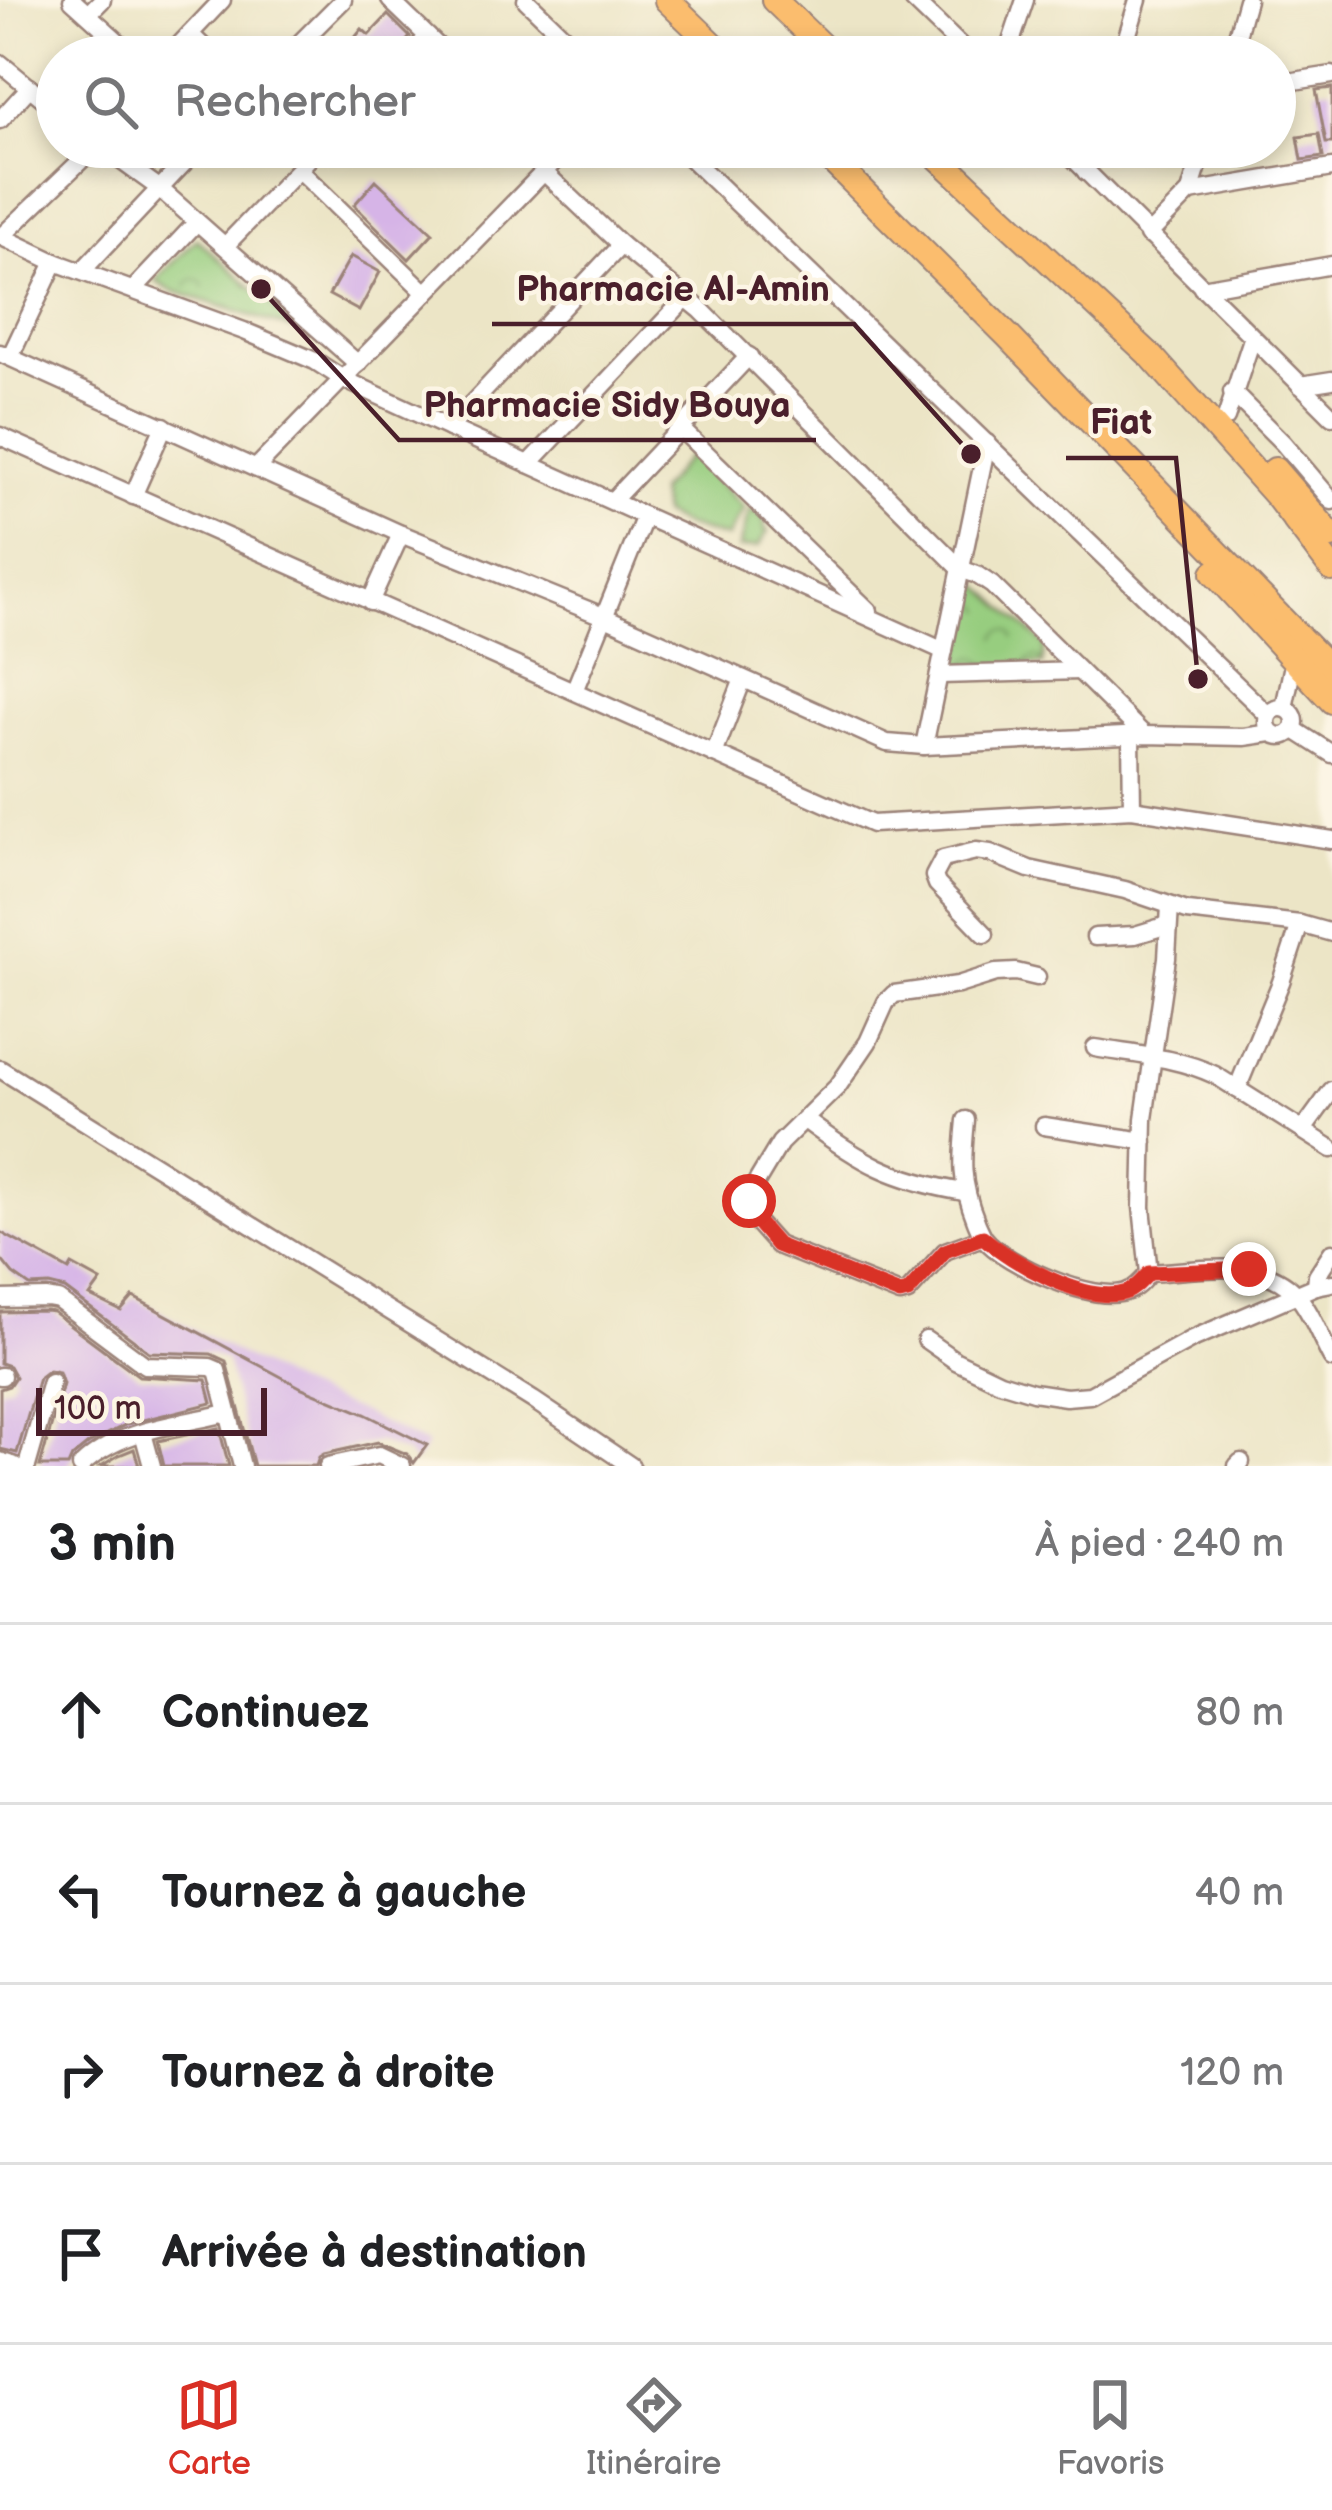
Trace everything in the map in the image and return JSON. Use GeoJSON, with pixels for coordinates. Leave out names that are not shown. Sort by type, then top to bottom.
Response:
{"type":"FeatureCollection","features":[{"type":"Feature","properties":{"kind":"highway"},"geometry":{"type":"LineString","coordinates":[[667,0],[704,36]]}},
{"type":"Feature","properties":{"kind":"highway"},"geometry":{"type":"LineString","coordinates":[[774,0],[811,36]]}},
{"type":"Feature","properties":{"kind":"highway"},"geometry":{"type":"LineString","coordinates":[[839,168],[1008,337],[1302,654],[1332,700]]}},
{"type":"Feature","properties":{"kind":"highway"},"geometry":{"type":"LineString","coordinates":[[950,168],[1083,291],[1206,415],[1332,568]]}},
{"type":"Feature","properties":{"kind":"highway"},"geometry":{"type":"LineString","coordinates":[[1083,291],[1127,321],[1226,418],[1332,536]]}},
{"type":"Feature","properties":{"kind":"highway"},"geometry":{"type":"LineString","coordinates":[[1302,654],[1332,671]]}},
{"type":"Feature","properties":{"kind":"street"},"geometry":{"type":"LineString","coordinates":[[72,0],[112,36]]}},
{"type":"Feature","properties":{"kind":"street"},"geometry":{"type":"LineString","coordinates":[[88,14],[102,0]]}},
{"type":"Feature","properties":{"kind":"street"},"geometry":{"type":"LineString","coordinates":[[190,34],[222,0]]}},
{"type":"Feature","properties":{"kind":"street"},"geometry":{"type":"LineString","coordinates":[[307,36],[343,0]]}},
{"type":"Feature","properties":{"kind":"street"},"geometry":{"type":"LineString","coordinates":[[390,0],[427,36]]}},
{"type":"Feature","properties":{"kind":"street"},"geometry":{"type":"LineString","coordinates":[[526,0],[563,36]]}},
{"type":"Feature","properties":{"kind":"street"},"geometry":{"type":"LineString","coordinates":[[913,0],[950,36]]}},
{"type":"Feature","properties":{"kind":"street"},"geometry":{"type":"LineString","coordinates":[[1013,36],[1025,0]]}},
{"type":"Feature","properties":{"kind":"street"},"geometry":{"type":"LineString","coordinates":[[1128,36],[1140,0]]}},
{"type":"Feature","properties":{"kind":"street"},"geometry":{"type":"LineString","coordinates":[[1237,36],[1247,0]]}},
{"type":"Feature","properties":{"kind":"street"},"geometry":{"type":"LineString","coordinates":[[0,63],[36,92]]}},
{"type":"Feature","properties":{"kind":"street"},"geometry":{"type":"LineString","coordinates":[[1296,81],[1332,75]]}},
{"type":"Feature","properties":{"kind":"street"},"geometry":{"type":"LineString","coordinates":[[0,120],[30,87]]}},
{"type":"Feature","properties":{"kind":"street"},"geometry":{"type":"LineString","coordinates":[[75,168],[1,237],[315,361],[449,428],[944,650]]}},
{"type":"Feature","properties":{"kind":"street"},"geometry":{"type":"LineString","coordinates":[[129,168],[159,188],[358,364]]}},
{"type":"Feature","properties":{"kind":"street"},"geometry":{"type":"LineString","coordinates":[[82,271],[179,168]]}},
{"type":"Feature","properties":{"kind":"street"},"geometry":{"type":"LineString","coordinates":[[257,467],[542,168]]}},
{"type":"Feature","properties":{"kind":"street"},"geometry":{"type":"LineString","coordinates":[[562,168],[620,245],[748,356],[962,569],[992,585],[1138,735],[1132,808]]}},
{"type":"Feature","properties":{"kind":"street"},"geometry":{"type":"LineString","coordinates":[[701,168],[1275,718],[1283,736],[1293,729],[1332,754]]}},
{"type":"Feature","properties":{"kind":"street"},"geometry":{"type":"LineString","coordinates":[[1082,168],[1332,416]]}},
{"type":"Feature","properties":{"kind":"street"},"geometry":{"type":"LineString","coordinates":[[1086,172],[1087,168]]}},
{"type":"Feature","properties":{"kind":"street"},"geometry":{"type":"LineString","coordinates":[[1148,235],[1190,192],[1197,168]]}},
{"type":"Feature","properties":{"kind":"street"},"geometry":{"type":"LineString","coordinates":[[1190,192],[1332,168]]}},
{"type":"Feature","properties":{"kind":"street"},"geometry":{"type":"LineString","coordinates":[[225,246],[299,170],[426,293]]}},
{"type":"Feature","properties":{"kind":"street"},"geometry":{"type":"LineString","coordinates":[[133,290],[197,221]]}},
{"type":"Feature","properties":{"kind":"street"},"geometry":{"type":"LineString","coordinates":[[449,428],[620,245]]}},
{"type":"Feature","properties":{"kind":"street"},"geometry":{"type":"LineString","coordinates":[[55,262],[5,355],[882,741],[924,746],[1138,735],[1244,737],[1275,718],[1302,654]]}},
{"type":"Feature","properties":{"kind":"street"},"geometry":{"type":"LineString","coordinates":[[1202,288],[1332,265]]}},
{"type":"Feature","properties":{"kind":"street"},"geometry":{"type":"LineString","coordinates":[[529,464],[686,298]]}},
{"type":"Feature","properties":{"kind":"street"},"geometry":{"type":"LineString","coordinates":[[1226,418],[1252,339]]}},
{"type":"Feature","properties":{"kind":"street"},"geometry":{"type":"LineString","coordinates":[[612,501],[748,356]]}},
{"type":"Feature","properties":{"kind":"street"},"geometry":{"type":"LineString","coordinates":[[1300,385],[1332,380]]}},
{"type":"Feature","properties":{"kind":"street"},"geometry":{"type":"LineString","coordinates":[[1232,392],[1332,501]]}},
{"type":"Feature","properties":{"kind":"street"},"geometry":{"type":"LineString","coordinates":[[133,496],[164,426]]}},
{"type":"Feature","properties":{"kind":"street"},"geometry":{"type":"LineString","coordinates":[[680,428],[881,622]]}},
{"type":"Feature","properties":{"kind":"street"},"geometry":{"type":"LineString","coordinates":[[0,436],[872,824],[1132,808],[1332,839]]}},
{"type":"Feature","properties":{"kind":"street"},"geometry":{"type":"LineString","coordinates":[[924,746],[987,443]]}},
{"type":"Feature","properties":{"kind":"street"},"geometry":{"type":"LineString","coordinates":[[574,691],[645,516]]}},
{"type":"Feature","properties":{"kind":"street"},"geometry":{"type":"LineString","coordinates":[[370,602],[401,533]]}},
{"type":"Feature","properties":{"kind":"street"},"geometry":{"type":"LineString","coordinates":[[940,675],[1079,671]]}},
{"type":"Feature","properties":{"kind":"street"},"geometry":{"type":"LineString","coordinates":[[714,754],[743,679]]}},
{"type":"Feature","properties":{"kind":"street"},"geometry":{"type":"LineString","coordinates":[[985,934],[937,884],[934,876],[944,859],[976,851],[990,853],[1029,869],[1125,890],[1186,911],[1300,924],[1332,933]]}},
{"type":"Feature","properties":{"kind":"street"},"geometry":{"type":"LineString","coordinates":[[1149,1273],[1142,1207],[1144,1119],[1170,906]]}},
{"type":"Feature","properties":{"kind":"street"},"geometry":{"type":"LineString","coordinates":[[1237,1089],[1300,924]]}},
{"type":"Feature","properties":{"kind":"street"},"geometry":{"type":"LineString","coordinates":[[1095,937],[1135,935],[1168,926]]}},
{"type":"Feature","properties":{"kind":"street"},"geometry":{"type":"LineString","coordinates":[[983,1237],[945,1251],[908,1292],[900,1294],[777,1245],[752,1216],[749,1201],[780,1143],[838,1087],[894,994],[958,985],[996,973],[1036,977]]}},
{"type":"Feature","properties":{"kind":"street"},"geometry":{"type":"LineString","coordinates":[[1095,1048],[1196,1066],[1332,1149]]}},
{"type":"Feature","properties":{"kind":"street"},"geometry":{"type":"LineString","coordinates":[[0,1069],[533,1400],[631,1466]]}},
{"type":"Feature","properties":{"kind":"street"},"geometry":{"type":"LineString","coordinates":[[1303,1130],[1332,1090]]}},
{"type":"Feature","properties":{"kind":"street"},"geometry":{"type":"LineString","coordinates":[[805,1120],[844,1150],[878,1168],[914,1183],[964,1192]]}},
{"type":"Feature","properties":{"kind":"street"},"geometry":{"type":"LineString","coordinates":[[966,1120],[964,1192],[983,1237],[1002,1254],[1093,1293],[1131,1291],[1149,1273],[1249,1269],[1298,1296],[1332,1359]]}},
{"type":"Feature","properties":{"kind":"street"},"geometry":{"type":"LineString","coordinates":[[1044,1126],[1144,1141]]}},
{"type":"Feature","properties":{"kind":"street"},"geometry":{"type":"LineString","coordinates":[[926,1340],[1000,1382],[1066,1397],[1090,1395],[1192,1339],[1324,1284],[1317,1274],[1332,1252]]}},
{"type":"Feature","properties":{"kind":"street"},"geometry":{"type":"LineString","coordinates":[[0,1299],[58,1300],[145,1365],[210,1367],[220,1376],[242,1466]]}},
{"type":"Feature","properties":{"kind":"street"},"geometry":{"type":"LineString","coordinates":[[27,1466],[51,1382]]}},
{"type":"Feature","properties":{"kind":"street"},"geometry":{"type":"LineString","coordinates":[[81,1466],[106,1445],[227,1413]]}},
{"type":"Feature","properties":{"kind":"street"},"geometry":{"type":"LineString","coordinates":[[143,1433],[152,1466]]}},
{"type":"Feature","properties":{"kind":"street"},"geometry":{"type":"LineString","coordinates":[[328,1466],[379,1455],[402,1466]]}},
{"type":"Feature","properties":{"kind":"street"},"geometry":{"type":"LineString","coordinates":[[0,1461],[16,1466]]}},
{"type":"Feature","properties":{"kind":"green space"},"geometry":{"type":"Polygon","coordinates":[[[197,239],[302,332],[155,281],[197,239]]]}},
{"type":"Feature","properties":{"kind":"green space"},"geometry":{"type":"Polygon","coordinates":[[[690,455],[744,508],[727,538],[662,514],[659,491],[690,455]]]}},
{"type":"Feature","properties":{"kind":"green space"},"geometry":{"type":"Polygon","coordinates":[[[750,509],[764,518],[768,531],[758,547],[739,548],[750,509]]]}},
{"type":"Feature","properties":{"kind":"green space"},"geometry":{"type":"Polygon","coordinates":[[[978,583],[1045,645],[1043,664],[957,665],[978,583]]]}},
{"type":"Feature","properties":{"kind":"building"},"geometry":{"type":"Polygon","coordinates":[[[388,15],[409,36],[356,36],[362,29],[369,35],[388,15]]]}},
{"type":"Feature","properties":{"kind":"building"},"geometry":{"type":"Polygon","coordinates":[[[1332,88],[1332,143],[1326,143],[1316,90],[1332,88]]]}},
{"type":"Feature","properties":{"kind":"building"},"geometry":{"type":"Polygon","coordinates":[[[1319,134],[1323,157],[1302,160],[1298,137],[1319,134]]]}},
{"type":"Feature","properties":{"kind":"building"},"geometry":{"type":"Polygon","coordinates":[[[376,180],[433,233],[409,259],[354,205],[376,180]]]}},
{"type":"Feature","properties":{"kind":"building"},"geometry":{"type":"Polygon","coordinates":[[[351,256],[380,272],[359,311],[329,295],[351,256]]]}},
{"type":"Feature","properties":{"kind":"building"},"geometry":{"type":"Polygon","coordinates":[[[0,1232],[69,1270],[72,1265],[101,1281],[90,1296],[121,1311],[133,1297],[302,1388],[427,1445],[414,1463],[407,1454],[378,1442],[324,1454],[316,1466],[254,1466],[226,1361],[211,1354],[149,1352],[65,1289],[30,1286],[0,1258],[0,1232]]]}},
{"type":"Feature","properties":{"kind":"building"},"geometry":{"type":"Polygon","coordinates":[[[46,1311],[139,1376],[206,1380],[212,1403],[127,1424],[88,1444],[68,1466],[40,1466],[63,1384],[59,1372],[49,1370],[39,1378],[17,1453],[0,1449],[0,1389],[15,1377],[9,1366],[0,1363],[0,1312],[46,1311]]]}},
{"type":"Feature","properties":{"kind":"building"},"geometry":{"type":"Polygon","coordinates":[[[219,1428],[229,1466],[164,1466],[158,1441],[219,1428]]]}},
{"type":"Feature","properties":{"kind":"building"},"geometry":{"type":"Polygon","coordinates":[[[134,1449],[139,1466],[101,1466],[119,1455],[134,1449]]]}},
{"type":"Feature","properties":{"kind":"place","name":"Pharmacie Sidy Bouya"},"geometry":{"type":"Point","coordinates":[261,289]}},
{"type":"Feature","properties":{"kind":"place","name":"Pharmacie Al-Amin"},"geometry":{"type":"Point","coordinates":[971,454]}},
{"type":"Feature","properties":{"kind":"place","name":"Fiat"},"geometry":{"type":"Point","coordinates":[1198,679]}},
{"type":"Feature","properties":{"kind":"route"},"geometry":{"type":"LineString","coordinates":[[749,1201],[752,1216],[777,1245],[900,1294],[908,1292],[945,1251],[983,1237],[1002,1254],[1093,1293],[1131,1291],[1149,1273],[1249,1269]]}}]}
